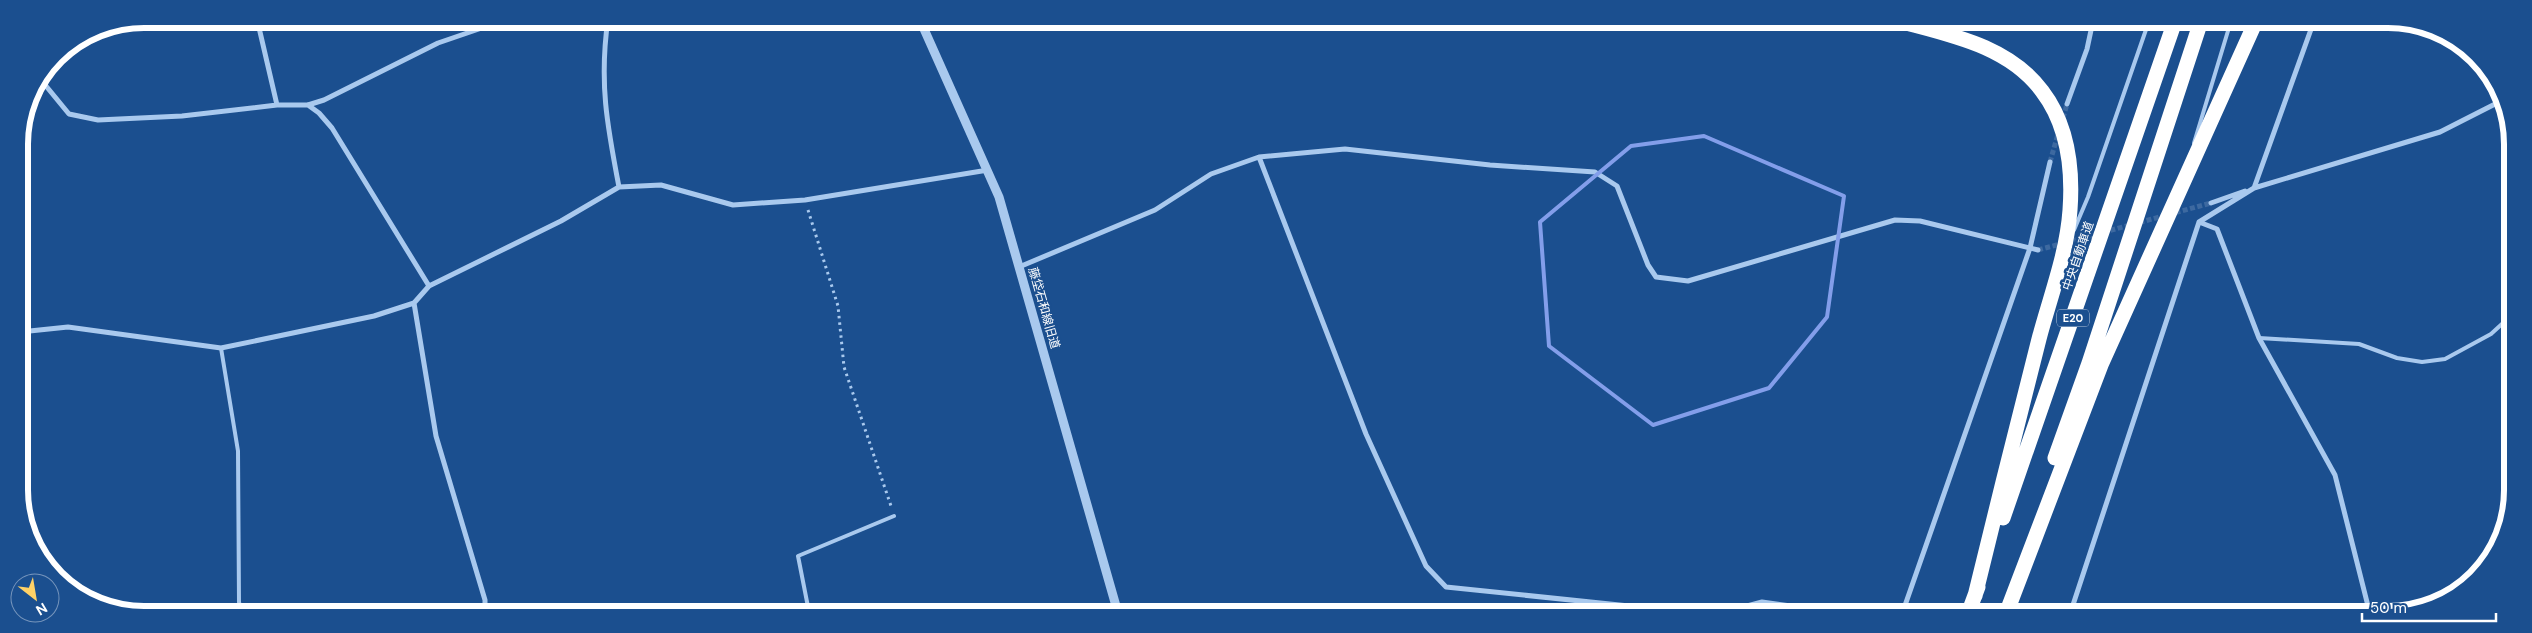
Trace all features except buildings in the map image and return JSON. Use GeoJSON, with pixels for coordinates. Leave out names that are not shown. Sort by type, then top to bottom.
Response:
{"type":"FeatureCollection","features":[{"type":"Feature","properties":{"kind":"highway"},"geometry":{"type":"LineString","coordinates":[[1924,28],[1974,42],[2004,56],[2026,72],[2043,91],[2058,117],[2068,148],[2070,211],[2062,260],[2033,362],[1975,596]]}},
{"type":"Feature","properties":{"kind":"highway","name":"中央自動車道"},"geometry":{"type":"LineString","coordinates":[[1971,605],[2173,28]]}},
{"type":"Feature","properties":{"kind":"highway","name":"E20"},"geometry":{"type":"LineString","coordinates":[[2003,605],[2089,362],[2199,28]]}},
{"type":"Feature","properties":{"kind":"highway"},"geometry":{"type":"LineString","coordinates":[[2009,605],[2101,365],[2253,28]]}},
{"type":"Feature","properties":{"kind":"street"},"geometry":{"type":"LineString","coordinates":[[258,28],[277,105]]}},
{"type":"Feature","properties":{"kind":"street"},"geometry":{"type":"LineString","coordinates":[[43,86],[46,86],[69,114],[98,120],[182,116],[277,105],[308,105],[324,100],[438,43],[482,28]]}},
{"type":"Feature","properties":{"kind":"street"},"geometry":{"type":"LineString","coordinates":[[607,28],[603,56],[605,114],[618,187]]}},
{"type":"Feature","properties":{"kind":"street","name":"藤垈石和線旧道"},"geometry":{"type":"LineString","coordinates":[[924,28],[999,197],[1113,606]]}},
{"type":"Feature","properties":{"kind":"street"},"geometry":{"type":"LineString","coordinates":[[2067,104],[2087,49],[2092,28]]}},
{"type":"Feature","properties":{"kind":"street"},"geometry":{"type":"LineString","coordinates":[[2073,605],[2200,222],[2254,188],[2311,28]]}},
{"type":"Feature","properties":{"kind":"street"},"geometry":{"type":"LineString","coordinates":[[2211,203],[2254,188],[2440,132],[2497,103]]}},
{"type":"Feature","properties":{"kind":"street"},"geometry":{"type":"LineString","coordinates":[[308,105],[319,113],[332,128],[429,286]]}},
{"type":"Feature","properties":{"kind":"street"},"geometry":{"type":"LineString","coordinates":[[1019,267],[1155,210],[1211,174],[1259,157],[1345,149],[1490,165],[1595,172],[1617,186],[1648,265],[1656,277],[1688,281],[1895,220],[1920,220],[2038,250]]}},
{"type":"Feature","properties":{"kind":"street"},"geometry":{"type":"LineString","coordinates":[[1259,157],[1366,434],[1426,566],[1446,587],[1622,605]]}},
{"type":"Feature","properties":{"kind":"street"},"geometry":{"type":"LineString","coordinates":[[1905,605],[2030,248],[2050,162]]}},
{"type":"Feature","properties":{"kind":"street"},"geometry":{"type":"LineString","coordinates":[[28,331],[68,327],[221,348],[374,316],[414,304],[429,286],[561,221],[618,187],[661,185],[733,205],[805,200],[988,170]]}},
{"type":"Feature","properties":{"kind":"street"},"geometry":{"type":"LineString","coordinates":[[2200,222],[2217,229],[2258,338],[2335,475],[2368,605]]}},
{"type":"Feature","properties":{"kind":"street"},"geometry":{"type":"LineString","coordinates":[[414,304],[436,436],[485,600],[485,606]]}},
{"type":"Feature","properties":{"kind":"street"},"geometry":{"type":"LineString","coordinates":[[1750,605],[1762,602],[1784,605]]}},
{"type":"Feature","properties":{"kind":"lane"},"geometry":{"type":"LineString","coordinates":[[2062,260],[2088,197],[2147,28]]}},
{"type":"Feature","properties":{"kind":"lane"},"geometry":{"type":"LineString","coordinates":[[2182,188],[2201,114],[2229,28]]}},
{"type":"Feature","properties":{"kind":"lane"},"geometry":{"type":"LineString","coordinates":[[2258,338],[2359,344],[2397,358],[2422,362],[2445,360],[2491,334],[2504,323]]}},
{"type":"Feature","properties":{"kind":"lane"},"geometry":{"type":"LineString","coordinates":[[221,348],[238,450],[239,606]]}},
{"type":"Feature","properties":{"kind":"lane"},"geometry":{"type":"LineString","coordinates":[[808,606],[798,556],[894,516]]}},
{"type":"Feature","properties":{"kind":"path"},"geometry":{"type":"LineString","coordinates":[[805,200],[838,306],[844,367],[894,516]]}},
{"type":"Feature","properties":{"kind":"highlighted area"},"geometry":{"type":"Polygon","coordinates":[[[1704,136],[1844,196],[1827,317],[1769,388],[1653,425],[1549,346],[1540,222],[1631,146],[1704,136]]]}},
{"type":"Feature","properties":{"kind":"tunnel"},"geometry":{"type":"LineString","coordinates":[[2063,118],[2067,104]]}},
{"type":"Feature","properties":{"kind":"tunnel"},"geometry":{"type":"LineString","coordinates":[[2050,162],[2058,134]]}},
{"type":"Feature","properties":{"kind":"tunnel"},"geometry":{"type":"LineString","coordinates":[[2038,250],[2211,203]]}}]}
